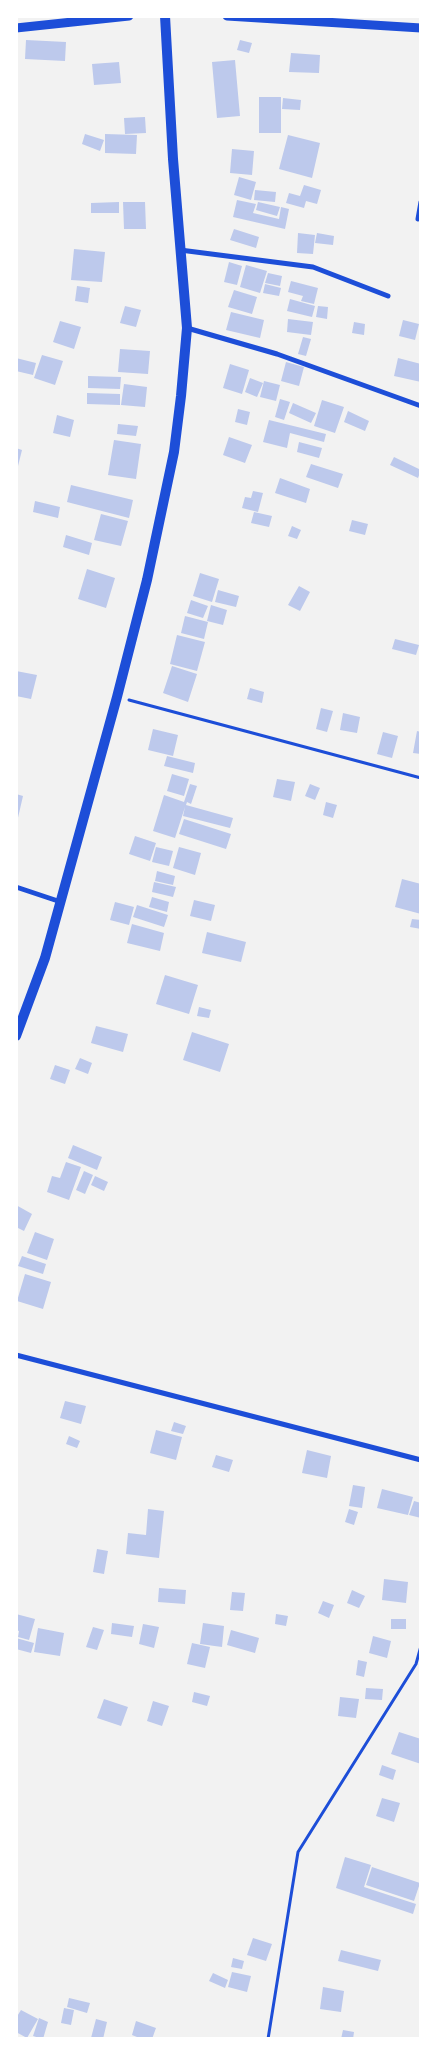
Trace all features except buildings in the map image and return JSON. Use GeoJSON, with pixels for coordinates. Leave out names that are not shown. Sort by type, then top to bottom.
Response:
{"type":"FeatureCollection","features":[{"type":"Feature","properties":{"kind":"main road"},"geometry":{"type":"LineString","coordinates":[[16,1036],[45,958],[61,902],[147,580],[174,452],[187,328],[165,16]]}},
{"type":"Feature","properties":{"kind":"street"},"geometry":{"type":"LineString","coordinates":[[16,28],[129,16]]}},
{"type":"Feature","properties":{"kind":"street"},"geometry":{"type":"LineString","coordinates":[[227,16],[421,28]]}},
{"type":"Feature","properties":{"kind":"street"},"geometry":{"type":"LineString","coordinates":[[418,219],[421,202]]}},
{"type":"Feature","properties":{"kind":"street"},"geometry":{"type":"LineString","coordinates":[[180,250],[312,267],[388,296]]}},
{"type":"Feature","properties":{"kind":"street"},"geometry":{"type":"LineString","coordinates":[[187,328],[276,354],[421,406]]}},
{"type":"Feature","properties":{"kind":"street"},"geometry":{"type":"LineString","coordinates":[[16,887],[61,902]]}},
{"type":"Feature","properties":{"kind":"street"},"geometry":{"type":"LineString","coordinates":[[16,1356],[421,1460]]}},
{"type":"Feature","properties":{"kind":"path"},"geometry":{"type":"LineString","coordinates":[[116,697],[421,778]]}},
{"type":"Feature","properties":{"kind":"path"},"geometry":{"type":"LineString","coordinates":[[268,2039],[298,1852],[416,1664],[421,1646]]}}]}
